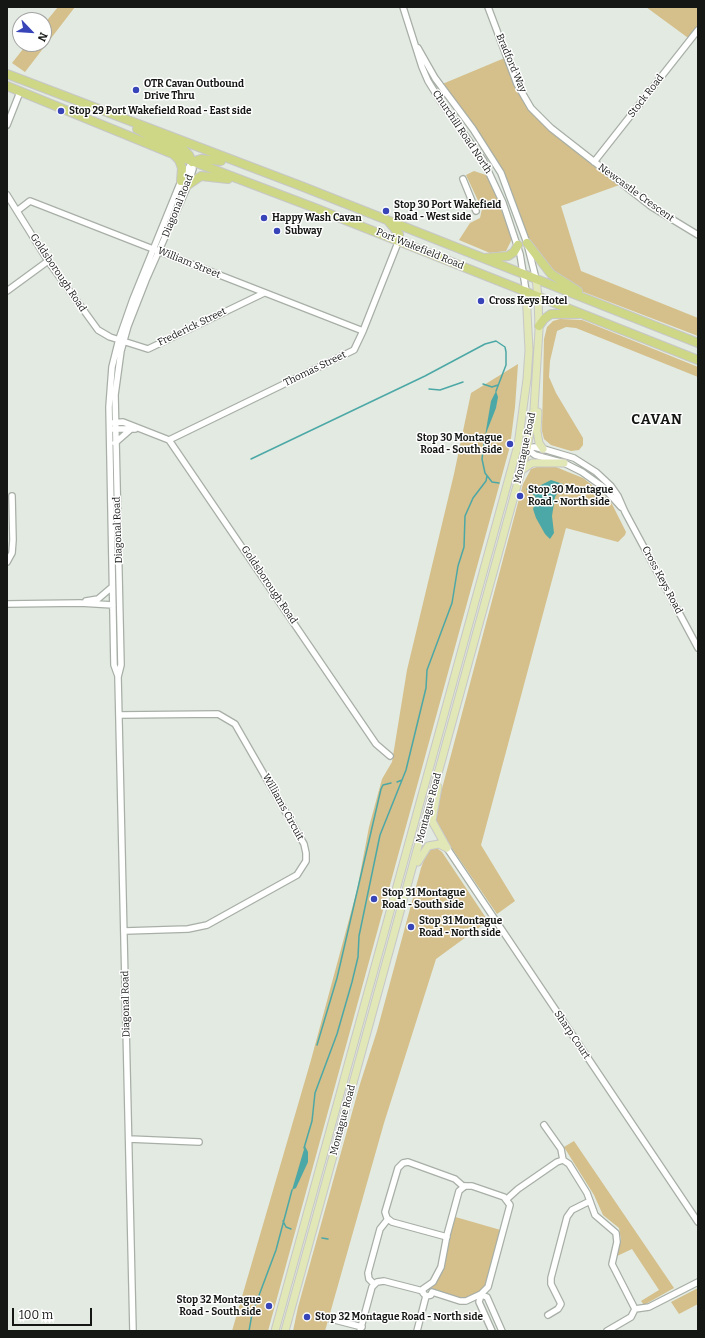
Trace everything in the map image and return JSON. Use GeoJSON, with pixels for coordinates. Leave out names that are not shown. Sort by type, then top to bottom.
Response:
{"type":"FeatureCollection","features":[{"type":"Feature","properties":{"kind":"highway","name":"Port Wakefield Road"},"geometry":{"type":"LineString","coordinates":[[7,74],[239,164],[327,196],[480,258],[698,343]]}},
{"type":"Feature","properties":{"kind":"highway","name":"Port Wakefield Road"},"geometry":{"type":"LineString","coordinates":[[7,86],[192,162],[399,240],[698,360]]}},
{"type":"Feature","properties":{"kind":"highway"},"geometry":{"type":"LineString","coordinates":[[112,115],[155,139],[184,150],[189,155],[192,162],[201,159],[239,164]]}},
{"type":"Feature","properties":{"kind":"highway"},"geometry":{"type":"LineString","coordinates":[[173,154],[179,160],[182,168],[184,183],[198,177],[208,176],[258,186]]}},
{"type":"Feature","properties":{"kind":"highway"},"geometry":{"type":"LineString","coordinates":[[327,196],[324,206],[338,217]]}},
{"type":"Feature","properties":{"kind":"highway"},"geometry":{"type":"LineString","coordinates":[[388,220],[399,234],[399,240]]}},
{"type":"Feature","properties":{"kind":"highway"},"geometry":{"type":"LineString","coordinates":[[527,243],[546,268],[557,279],[610,308]]}},
{"type":"Feature","properties":{"kind":"highway"},"geometry":{"type":"LineString","coordinates":[[480,258],[508,256],[514,252],[518,245]]}},
{"type":"Feature","properties":{"kind":"highway"},"geometry":{"type":"LineString","coordinates":[[539,326],[544,319],[551,314],[586,315]]}},
{"type":"Feature","properties":{"kind":"main road","name":"Montague Road"},"geometry":{"type":"LineString","coordinates":[[285,1331],[522,470],[534,409],[537,370],[539,326],[536,279]]}},
{"type":"Feature","properties":{"kind":"main road","name":"Montague Road"},"geometry":{"type":"LineString","coordinates":[[275,1331],[503,502],[523,416],[529,350],[526,291]]}},
{"type":"Feature","properties":{"kind":"main road"},"geometry":{"type":"LineString","coordinates":[[537,370],[540,392],[537,431],[539,442],[543,449]]}},
{"type":"Feature","properties":{"kind":"main road"},"geometry":{"type":"LineString","coordinates":[[503,502],[520,454],[527,449],[523,433],[523,416]]}},
{"type":"Feature","properties":{"kind":"main road"},"geometry":{"type":"LineString","coordinates":[[522,470],[532,463],[564,463]]}},
{"type":"Feature","properties":{"kind":"main road"},"geometry":{"type":"LineString","coordinates":[[440,767],[437,799],[432,821],[447,848]]}},
{"type":"Feature","properties":{"kind":"main road"},"geometry":{"type":"LineString","coordinates":[[409,881],[423,852],[428,846],[436,844],[447,848]]}},
{"type":"Feature","properties":{"kind":"street","name":"Churchill Road North"},"geometry":{"type":"LineString","coordinates":[[400,7],[404,14],[428,81],[482,160],[503,203],[518,245],[525,275],[526,291]]}},
{"type":"Feature","properties":{"kind":"street","name":"Churchill Road North"},"geometry":{"type":"LineString","coordinates":[[403,7],[404,14]]}},
{"type":"Feature","properties":{"kind":"street","name":"Bradford Way"},"geometry":{"type":"LineString","coordinates":[[488,7],[517,84],[531,108],[552,128],[594,162]]}},
{"type":"Feature","properties":{"kind":"street","name":"Stock Road"},"geometry":{"type":"LineString","coordinates":[[594,162],[698,30]]}},
{"type":"Feature","properties":{"kind":"street","name":"Churchill Road North"},"geometry":{"type":"LineString","coordinates":[[414,43],[435,78],[494,160],[509,189],[527,243],[536,279]]}},
{"type":"Feature","properties":{"kind":"street"},"geometry":{"type":"LineString","coordinates":[[7,125],[20,92]]}},
{"type":"Feature","properties":{"kind":"street"},"geometry":{"type":"LineString","coordinates":[[482,160],[494,160]]}},
{"type":"Feature","properties":{"kind":"street","name":"Diagonal Road"},"geometry":{"type":"LineString","coordinates":[[118,677],[114,665],[112,587],[112,367],[156,250],[192,162]]}},
{"type":"Feature","properties":{"kind":"street","name":"Newcastle Crescent"},"geometry":{"type":"LineString","coordinates":[[594,162],[661,214],[698,235]]}},
{"type":"Feature","properties":{"kind":"street"},"geometry":{"type":"LineString","coordinates":[[464,179],[476,211]]}},
{"type":"Feature","properties":{"kind":"street","name":"Goldsborough Road"},"geometry":{"type":"LineString","coordinates":[[7,195],[48,261],[98,330],[110,337],[121,340]]}},
{"type":"Feature","properties":{"kind":"street","name":"William Street"},"geometry":{"type":"LineString","coordinates":[[17,211],[30,201],[363,331]]}},
{"type":"Feature","properties":{"kind":"street","name":"Thomas Street"},"geometry":{"type":"LineString","coordinates":[[169,440],[354,350],[399,240]]}},
{"type":"Feature","properties":{"kind":"street"},"geometry":{"type":"LineString","coordinates":[[7,291],[48,261]]}},
{"type":"Feature","properties":{"kind":"street","name":"Frederick Street"},"geometry":{"type":"LineString","coordinates":[[121,340],[148,349],[264,293]]}},
{"type":"Feature","properties":{"kind":"street"},"geometry":{"type":"LineString","coordinates":[[112,426],[123,422],[169,440]]}},
{"type":"Feature","properties":{"kind":"street"},"geometry":{"type":"LineString","coordinates":[[112,426],[138,429]]}},
{"type":"Feature","properties":{"kind":"street","name":"Diagonal Road"},"geometry":{"type":"LineString","coordinates":[[112,426],[115,443],[120,589],[121,665],[118,677],[133,1331]]}},
{"type":"Feature","properties":{"kind":"street"},"geometry":{"type":"LineString","coordinates":[[115,443],[131,429]]}},
{"type":"Feature","properties":{"kind":"street","name":"Goldsborough Road"},"geometry":{"type":"LineString","coordinates":[[169,440],[376,744],[390,756]]}},
{"type":"Feature","properties":{"kind":"street","name":"Cross Keys Road"},"geometry":{"type":"LineString","coordinates":[[527,449],[534,447],[574,458],[596,472],[618,496],[625,512],[698,648]]}},
{"type":"Feature","properties":{"kind":"street","name":"Cross Keys Road"},"geometry":{"type":"LineString","coordinates":[[527,449],[535,455],[564,463],[598,482],[625,512]]}},
{"type":"Feature","properties":{"kind":"street"},"geometry":{"type":"LineString","coordinates":[[7,562],[12,554],[12,496]]}},
{"type":"Feature","properties":{"kind":"street"},"geometry":{"type":"LineString","coordinates":[[80,603],[98,599],[112,587]]}},
{"type":"Feature","properties":{"kind":"street"},"geometry":{"type":"LineString","coordinates":[[7,604],[80,603],[113,605],[120,589]]}},
{"type":"Feature","properties":{"kind":"street","name":"Williams Circuit"},"geometry":{"type":"LineString","coordinates":[[119,715],[218,714],[235,724],[304,844],[306,853],[306,861],[297,875],[207,924],[188,929],[125,931]]}},
{"type":"Feature","properties":{"kind":"street","name":"Sharp Court"},"geometry":{"type":"LineString","coordinates":[[447,848],[698,1222]]}},
{"type":"Feature","properties":{"kind":"street"},"geometry":{"type":"LineString","coordinates":[[544,1125],[561,1149],[563,1160],[569,1164],[577,1176],[590,1201],[595,1215],[616,1233],[617,1242],[612,1264],[635,1310]]}},
{"type":"Feature","properties":{"kind":"street"},"geometry":{"type":"LineString","coordinates":[[129,1139],[199,1142]]}},
{"type":"Feature","properties":{"kind":"street"},"geometry":{"type":"LineString","coordinates":[[508,1200],[518,1188],[556,1162],[563,1160]]}},
{"type":"Feature","properties":{"kind":"street"},"geometry":{"type":"LineString","coordinates":[[447,1237],[388,1219],[385,1212],[398,1167],[403,1163],[410,1163],[454,1179],[464,1187]]}},
{"type":"Feature","properties":{"kind":"street"},"geometry":{"type":"LineString","coordinates":[[417,1331],[425,1293],[424,1288],[462,1301],[470,1300],[481,1295],[488,1287],[511,1208],[508,1200],[472,1186],[464,1187],[459,1191],[441,1265],[430,1289]]}},
{"type":"Feature","properties":{"kind":"street"},"geometry":{"type":"LineString","coordinates":[[548,1315],[558,1309],[561,1304],[551,1284],[551,1278],[567,1217],[572,1210],[590,1201]]}},
{"type":"Feature","properties":{"kind":"street"},"geometry":{"type":"LineString","coordinates":[[374,1284],[369,1279],[368,1273],[380,1230],[388,1219]]}},
{"type":"Feature","properties":{"kind":"street"},"geometry":{"type":"LineString","coordinates":[[374,1284],[384,1280],[425,1293]]}},
{"type":"Feature","properties":{"kind":"street"},"geometry":{"type":"LineString","coordinates":[[607,1331],[631,1317],[635,1310],[649,1307],[698,1282]]}},
{"type":"Feature","properties":{"kind":"street"},"geometry":{"type":"LineString","coordinates":[[331,1319],[361,1329],[374,1284]]}},
{"type":"Feature","properties":{"kind":"street"},"geometry":{"type":"LineString","coordinates":[[481,1295],[479,1302],[492,1331]]}},
{"type":"Feature","properties":{"kind":"street"},"geometry":{"type":"LineString","coordinates":[[481,1295],[487,1297],[502,1331]]}},
{"type":"Feature","properties":{"kind":"shaded area"},"geometry":{"type":"Polygon","coordinates":[[[58,7],[75,7],[52,37],[52,14],[58,7]]]}},
{"type":"Feature","properties":{"kind":"shaded area"},"geometry":{"type":"Polygon","coordinates":[[[646,7],[698,7],[698,30],[691,40],[646,7]]]}},
{"type":"Feature","properties":{"kind":"shaded area"},"geometry":{"type":"Polygon","coordinates":[[[21,52],[40,52],[25,72],[12,63],[21,52]]]}},
{"type":"Feature","properties":{"kind":"shaded area"},"geometry":{"type":"Polygon","coordinates":[[[507,57],[517,84],[531,108],[622,184],[561,206],[581,271],[698,318],[698,336],[568,286],[557,279],[527,243],[494,160],[440,85],[507,57]]]}},
{"type":"Feature","properties":{"kind":"shaded area"},"geometry":{"type":"Polygon","coordinates":[[[474,171],[486,175],[492,185],[511,236],[511,241],[506,251],[490,253],[459,240],[470,223],[480,218],[482,209],[466,175],[474,171]]]}},
{"type":"Feature","properties":{"kind":"shaded area"},"geometry":{"type":"Polygon","coordinates":[[[560,319],[582,320],[698,367],[698,377],[576,328],[566,327],[557,331],[550,361],[549,377],[556,393],[583,438],[583,445],[579,450],[571,451],[551,445],[544,439],[542,431],[544,339],[547,327],[553,321],[560,319]]]}},
{"type":"Feature","properties":{"kind":"shaded area"},"geometry":{"type":"Polygon","coordinates":[[[518,364],[510,446],[268,1331],[232,1331],[311,1060],[357,890],[369,827],[382,779],[392,762],[407,670],[454,474],[471,393],[518,364]]]}},
{"type":"Feature","properties":{"kind":"shaded area"},"geometry":{"type":"Polygon","coordinates":[[[540,466],[556,467],[583,478],[601,492],[612,504],[626,532],[618,542],[566,528],[481,845],[515,901],[497,914],[436,825],[435,815],[523,484],[531,469],[540,466]]]}},
{"type":"Feature","properties":{"kind":"shaded area"},"geometry":{"type":"Polygon","coordinates":[[[434,848],[442,852],[488,921],[436,959],[384,1123],[325,1331],[293,1331],[298,1307],[360,1084],[377,1031],[421,868],[426,855],[434,848]]]}},
{"type":"Feature","properties":{"kind":"shaded area"},"geometry":{"type":"Polygon","coordinates":[[[574,1141],[674,1288],[644,1305],[641,1301],[659,1290],[632,1249],[617,1256],[621,1239],[619,1228],[603,1215],[594,1195],[564,1147],[574,1141]]]}},
{"type":"Feature","properties":{"kind":"shaded area"},"geometry":{"type":"Polygon","coordinates":[[[452,1216],[504,1231],[488,1288],[466,1301],[432,1290],[430,1287],[440,1269],[452,1216]]]}},
{"type":"Feature","properties":{"kind":"shaded area"},"geometry":{"type":"Polygon","coordinates":[[[698,1288],[698,1304],[679,1314],[671,1302],[698,1288]]]}},
{"type":"Feature","properties":{"kind":"water"},"geometry":{"type":"Polygon","coordinates":[[[496,391],[498,397],[496,408],[485,436],[491,401],[496,391]]]}},
{"type":"Feature","properties":{"kind":"water"},"geometry":{"type":"Polygon","coordinates":[[[551,480],[563,484],[555,497],[552,516],[554,533],[550,539],[545,534],[536,518],[533,509],[536,501],[535,496],[531,493],[533,489],[551,480]]]}},
{"type":"Feature","properties":{"kind":"water"},"geometry":{"type":"Polygon","coordinates":[[[305,1146],[308,1152],[308,1162],[296,1188],[292,1190],[305,1146]]]}},
{"type":"Feature","properties":{"kind":"waterway"},"geometry":{"type":"LineString","coordinates":[[251,459],[425,376],[485,344],[496,341],[505,347],[506,352],[506,365],[496,391]]}},
{"type":"Feature","properties":{"kind":"waterway"},"geometry":{"type":"LineString","coordinates":[[429,389],[440,390],[463,382]]}},
{"type":"Feature","properties":{"kind":"waterway"},"geometry":{"type":"LineString","coordinates":[[483,384],[492,387],[498,385]]}},
{"type":"Feature","properties":{"kind":"waterway"},"geometry":{"type":"LineString","coordinates":[[485,436],[482,459],[485,473],[492,482],[499,483]]}},
{"type":"Feature","properties":{"kind":"waterway"},"geometry":{"type":"LineString","coordinates":[[304,1148],[312,1121],[315,1093],[337,1034],[352,982],[358,957],[359,936],[380,835],[406,770],[426,688],[427,670],[452,603],[458,566],[464,547],[465,516],[473,498],[486,481],[487,476]]}},
{"type":"Feature","properties":{"kind":"waterway"},"geometry":{"type":"LineString","coordinates":[[527,489],[531,491]]}},
{"type":"Feature","properties":{"kind":"waterway"},"geometry":{"type":"LineString","coordinates":[[397,782],[402,780]]}},
{"type":"Feature","properties":{"kind":"waterway"},"geometry":{"type":"LineString","coordinates":[[317,1045],[337,978],[381,789],[383,785],[391,783]]}},
{"type":"Feature","properties":{"kind":"waterway"},"geometry":{"type":"LineString","coordinates":[[249,1331],[252,1314],[276,1250],[292,1190]]}},
{"type":"Feature","properties":{"kind":"waterway"},"geometry":{"type":"LineString","coordinates":[[283,1221],[286,1227],[291,1229]]}},
{"type":"Feature","properties":{"kind":"waterway"},"geometry":{"type":"LineString","coordinates":[[322,1238],[328,1239]]}},
{"type":"Feature","properties":{"kind":"place","name":"OTR Cavan Outbound Drive Thru"},"geometry":{"type":"Point","coordinates":[136,90]}},
{"type":"Feature","properties":{"kind":"place","name":"Stop 29 Port Wakefield Road - East side"},"geometry":{"type":"Point","coordinates":[61,111]}},
{"type":"Feature","properties":{"kind":"place","name":"Stop 30 Port Wakefield Road - West side"},"geometry":{"type":"Point","coordinates":[386,211]}},
{"type":"Feature","properties":{"kind":"place","name":"Happy Wash Cavan"},"geometry":{"type":"Point","coordinates":[264,218]}},
{"type":"Feature","properties":{"kind":"place","name":"Subway"},"geometry":{"type":"Point","coordinates":[277,231]}},
{"type":"Feature","properties":{"kind":"place","name":"Cross Keys Hotel"},"geometry":{"type":"Point","coordinates":[481,301]}},
{"type":"Feature","properties":{"kind":"place","name":"Stop 30 Montague Road - South side"},"geometry":{"type":"Point","coordinates":[510,444]}},
{"type":"Feature","properties":{"kind":"place","name":"Stop 30 Montague Road - North side"},"geometry":{"type":"Point","coordinates":[520,496]}},
{"type":"Feature","properties":{"kind":"place","name":"Stop 31 Montague Road - South side"},"geometry":{"type":"Point","coordinates":[374,899]}},
{"type":"Feature","properties":{"kind":"place","name":"Stop 31 Montague Road - North side"},"geometry":{"type":"Point","coordinates":[411,927]}},
{"type":"Feature","properties":{"kind":"place","name":"Stop 32 Montague Road - South side"},"geometry":{"type":"Point","coordinates":[269,1306]}},
{"type":"Feature","properties":{"kind":"place","name":"Stop 32 Montague Road - North side"},"geometry":{"type":"Point","coordinates":[307,1317]}},
{"type":"Feature","properties":{"kind":"district","name":"CAVAN"},"geometry":{"type":"Point","coordinates":[657,420]}}]}
